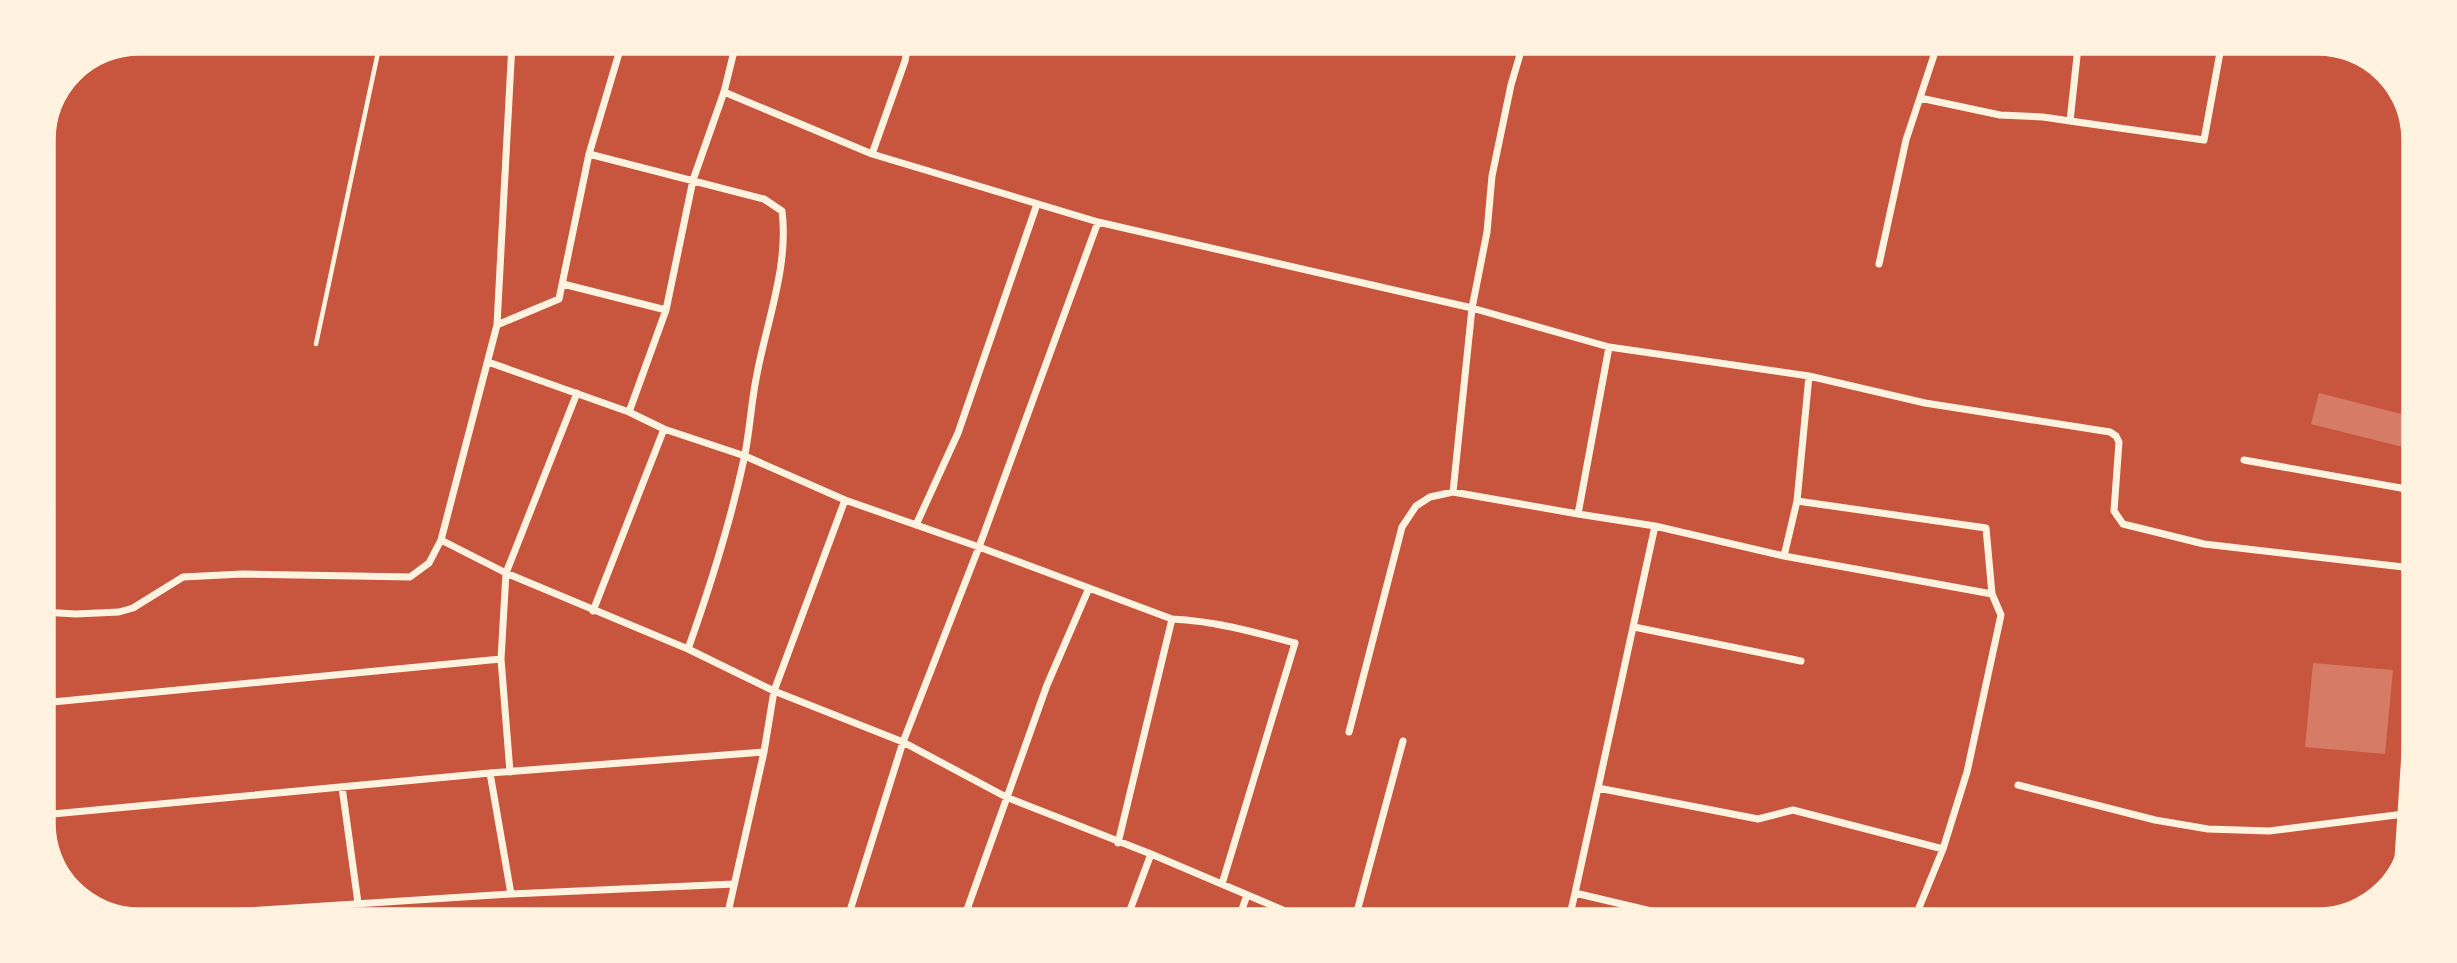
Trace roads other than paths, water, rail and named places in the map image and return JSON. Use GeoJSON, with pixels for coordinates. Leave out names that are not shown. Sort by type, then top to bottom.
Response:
{"type":"FeatureCollection","features":[{"type":"Feature","properties":{"kind":"street"},"geometry":{"type":"LineString","coordinates":[[54,613],[118,612],[134,608],[183,577],[242,574],[410,576],[429,563],[442,540],[497,325],[511,54]]}},
{"type":"Feature","properties":{"kind":"street"},"geometry":{"type":"LineString","coordinates":[[497,325],[559,299],[589,154],[619,54]]}},
{"type":"Feature","properties":{"kind":"street"},"geometry":{"type":"LineString","coordinates":[[629,412],[666,310],[693,180],[724,92],[733,54]]}},
{"type":"Feature","properties":{"kind":"street"},"geometry":{"type":"LineString","coordinates":[[872,154],[905,54]]}},
{"type":"Feature","properties":{"kind":"street"},"geometry":{"type":"LineString","coordinates":[[1453,492],[1472,308],[1487,232],[1494,163],[1520,54]]}},
{"type":"Feature","properties":{"kind":"street"},"geometry":{"type":"LineString","coordinates":[[1879,264],[1906,140],[1934,54]]}},
{"type":"Feature","properties":{"kind":"street"},"geometry":{"type":"LineString","coordinates":[[2070,121],[2077,54]]}},
{"type":"Feature","properties":{"kind":"street"},"geometry":{"type":"LineString","coordinates":[[1920,98],[2000,115],[2043,117],[2204,140],[2220,54]]}},
{"type":"Feature","properties":{"kind":"street"},"geometry":{"type":"LineString","coordinates":[[724,92],[872,154],[1098,222],[1472,308],[1609,347],[1810,376],[1925,403],[2110,432],[2119,442],[2114,511],[2123,524],[2204,544],[2403,567]]}},
{"type":"Feature","properties":{"kind":"street"},"geometry":{"type":"LineString","coordinates":[[589,154],[764,199],[782,211],[784,231],[779,270],[757,372],[745,456],[712,582],[688,649]]}},
{"type":"Feature","properties":{"kind":"street"},"geometry":{"type":"LineString","coordinates":[[916,525],[958,433],[1037,204]]}},
{"type":"Feature","properties":{"kind":"street"},"geometry":{"type":"LineString","coordinates":[[851,909],[903,742],[979,547],[1098,222]]}},
{"type":"Feature","properties":{"kind":"street"},"geometry":{"type":"LineString","coordinates":[[563,284],[666,310]]}},
{"type":"Feature","properties":{"kind":"street"},"geometry":{"type":"LineString","coordinates":[[1578,513],[1609,347]]}},
{"type":"Feature","properties":{"kind":"street"},"geometry":{"type":"LineString","coordinates":[[488,362],[629,412],[664,429],[745,456],[845,500],[1172,619],[1203,620],[1294,643],[1222,884]]}},
{"type":"Feature","properties":{"kind":"street"},"geometry":{"type":"LineString","coordinates":[[1784,556],[1797,501],[1810,376]]}},
{"type":"Feature","properties":{"kind":"street"},"geometry":{"type":"LineString","coordinates":[[510,772],[501,659],[506,573],[577,393]]}},
{"type":"Feature","properties":{"kind":"street"},"geometry":{"type":"LineString","coordinates":[[593,611],[664,429]]}},
{"type":"Feature","properties":{"kind":"street"},"geometry":{"type":"LineString","coordinates":[[2244,460],[2403,488]]}},
{"type":"Feature","properties":{"kind":"street"},"geometry":{"type":"LineString","coordinates":[[1349,732],[1402,527],[1416,506],[1430,497],[1453,492],[1655,526],[1784,556],[1992,594]]}},
{"type":"Feature","properties":{"kind":"street"},"geometry":{"type":"LineString","coordinates":[[729,909],[764,752],[774,691],[845,500]]}},
{"type":"Feature","properties":{"kind":"street"},"geometry":{"type":"LineString","coordinates":[[1797,501],[1986,528],[1992,594],[2001,615],[1967,772],[1943,849],[1918,909]]}},
{"type":"Feature","properties":{"kind":"street"},"geometry":{"type":"LineString","coordinates":[[1571,909],[1655,526]]}},
{"type":"Feature","properties":{"kind":"street"},"geometry":{"type":"LineString","coordinates":[[442,540],[506,573],[688,649],[774,691],[903,742],[1006,797],[1118,843],[1151,853],[1280,909]]}},
{"type":"Feature","properties":{"kind":"street"},"geometry":{"type":"LineString","coordinates":[[967,909],[1046,685],[1089,588]]}},
{"type":"Feature","properties":{"kind":"street"},"geometry":{"type":"LineString","coordinates":[[1118,843],[1172,619]]}},
{"type":"Feature","properties":{"kind":"street"},"geometry":{"type":"LineString","coordinates":[[1634,627],[1801,661]]}},
{"type":"Feature","properties":{"kind":"street"},"geometry":{"type":"LineString","coordinates":[[54,702],[501,659]]}},
{"type":"Feature","properties":{"kind":"street"},"geometry":{"type":"LineString","coordinates":[[1358,909],[1403,741]]}},
{"type":"Feature","properties":{"kind":"street"},"geometry":{"type":"LineString","coordinates":[[54,813],[490,773],[764,752]]}},
{"type":"Feature","properties":{"kind":"street"},"geometry":{"type":"LineString","coordinates":[[490,773],[511,894]]}},
{"type":"Feature","properties":{"kind":"street"},"geometry":{"type":"LineString","coordinates":[[2018,785],[2155,820],[2208,829],[2269,831],[2403,814]]}},
{"type":"Feature","properties":{"kind":"street"},"geometry":{"type":"LineString","coordinates":[[342,787],[358,903]]}},
{"type":"Feature","properties":{"kind":"street"},"geometry":{"type":"LineString","coordinates":[[1598,788],[1758,819],[1793,810],[1943,849]]}},
{"type":"Feature","properties":{"kind":"street"},"geometry":{"type":"LineString","coordinates":[[1130,909],[1151,853]]}},
{"type":"Feature","properties":{"kind":"street"},"geometry":{"type":"LineString","coordinates":[[269,909],[734,884]]}},
{"type":"Feature","properties":{"kind":"street"},"geometry":{"type":"LineString","coordinates":[[1575,893],[1643,909]]}},
{"type":"Feature","properties":{"kind":"street"},"geometry":{"type":"LineString","coordinates":[[1242,909],[1247,895]]}},
{"type":"Feature","properties":{"kind":"lane"},"geometry":{"type":"LineString","coordinates":[[316,344],[378,54]]}}]}
